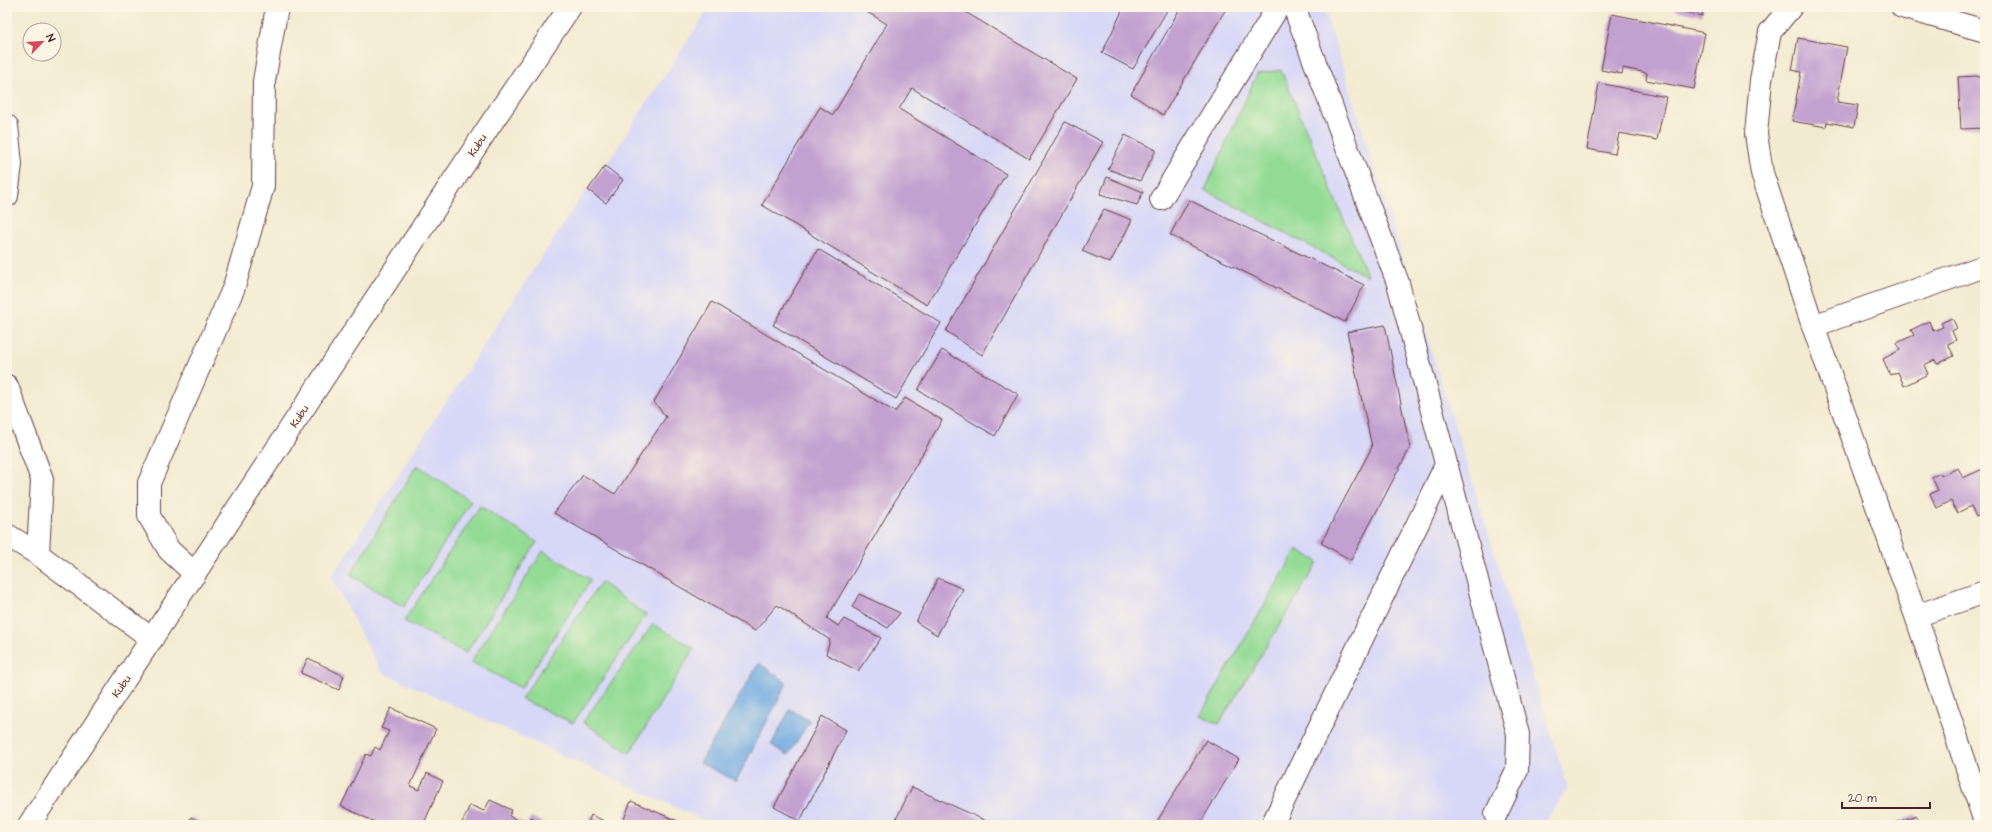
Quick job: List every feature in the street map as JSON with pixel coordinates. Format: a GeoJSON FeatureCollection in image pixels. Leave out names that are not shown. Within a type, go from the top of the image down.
{"type":"FeatureCollection","features":[{"type":"Feature","properties":{"kind":"street"},"geometry":{"type":"LineString","coordinates":[[195,574],[169,550],[148,516],[149,483],[234,287],[263,186],[264,81],[277,7]]}},
{"type":"Feature","properties":{"kind":"street","name":"Kubu"},"geometry":{"type":"LineString","coordinates":[[29,825],[569,7]]}},
{"type":"Feature","properties":{"kind":"street"},"geometry":{"type":"LineString","coordinates":[[1161,199],[1278,7]]}},
{"type":"Feature","properties":{"kind":"street"},"geometry":{"type":"LineString","coordinates":[[1294,7],[1398,283],[1518,734],[1517,770],[1496,814]]}},
{"type":"Feature","properties":{"kind":"street"},"geometry":{"type":"LineString","coordinates":[[1791,7],[1770,32],[1761,80],[1756,134],[1762,173],[1812,326],[1916,616],[1985,822]]}},
{"type":"Feature","properties":{"kind":"street"},"geometry":{"type":"LineString","coordinates":[[1902,7],[1985,31]]}},
{"type":"Feature","properties":{"kind":"street"},"geometry":{"type":"LineString","coordinates":[[7,126],[11,164],[7,196]]}},
{"type":"Feature","properties":{"kind":"street"},"geometry":{"type":"LineString","coordinates":[[1812,326],[1985,266]]}},
{"type":"Feature","properties":{"kind":"street"},"geometry":{"type":"LineString","coordinates":[[7,386],[42,478],[38,554]]}},
{"type":"Feature","properties":{"kind":"street"},"geometry":{"type":"LineString","coordinates":[[1272,825],[1446,465]]}},
{"type":"Feature","properties":{"kind":"street"},"geometry":{"type":"LineString","coordinates":[[7,535],[38,554],[152,639]]}},
{"type":"Feature","properties":{"kind":"street"},"geometry":{"type":"LineString","coordinates":[[1916,616],[1985,592]]}},
{"type":"Feature","properties":{"kind":"shaded area"},"geometry":{"type":"Polygon","coordinates":[[[710,7],[1324,7],[1568,788],[1543,825],[714,825],[381,672],[331,577],[580,199],[605,166],[710,7]]]}},
{"type":"Feature","properties":{"kind":"green space"},"geometry":{"type":"Polygon","coordinates":[[[1281,70],[1368,277],[1205,190],[1257,74],[1281,70]]]}},
{"type":"Feature","properties":{"kind":"green space"},"geometry":{"type":"Polygon","coordinates":[[[417,465],[471,501],[404,607],[350,575],[417,465]]]}},
{"type":"Feature","properties":{"kind":"green space"},"geometry":{"type":"Polygon","coordinates":[[[480,506],[537,542],[466,653],[404,621],[480,506]]]}},
{"type":"Feature","properties":{"kind":"green space"},"geometry":{"type":"Polygon","coordinates":[[[1297,549],[1318,562],[1219,724],[1200,716],[1297,549]]]}},
{"type":"Feature","properties":{"kind":"green space"},"geometry":{"type":"Polygon","coordinates":[[[543,551],[591,580],[521,688],[471,662],[543,551]]]}},
{"type":"Feature","properties":{"kind":"green space"},"geometry":{"type":"Polygon","coordinates":[[[601,582],[646,615],[573,723],[521,699],[601,582]]]}},
{"type":"Feature","properties":{"kind":"green space"},"geometry":{"type":"Polygon","coordinates":[[[653,624],[694,648],[630,753],[583,722],[653,624]]]}},
{"type":"Feature","properties":{"kind":"water"},"geometry":{"type":"Polygon","coordinates":[[[759,663],[787,683],[736,781],[700,763],[759,663]]]}},
{"type":"Feature","properties":{"kind":"water"},"geometry":{"type":"Polygon","coordinates":[[[790,709],[810,721],[788,755],[771,745],[790,709]]]}},
{"type":"Feature","properties":{"kind":"building"},"geometry":{"type":"Polygon","coordinates":[[[859,7],[957,7],[1077,79],[1029,159],[912,88],[899,109],[1006,174],[927,305],[762,205],[820,107],[833,115],[887,24],[859,7]]]}},
{"type":"Feature","properties":{"kind":"building"},"geometry":{"type":"Polygon","coordinates":[[[1124,7],[1169,7],[1133,69],[1102,53],[1124,7]]]}},
{"type":"Feature","properties":{"kind":"building"},"geometry":{"type":"Polygon","coordinates":[[[1181,7],[1227,7],[1163,115],[1131,94],[1181,7]]]}},
{"type":"Feature","properties":{"kind":"building"},"geometry":{"type":"Polygon","coordinates":[[[1662,7],[1704,7],[1702,16],[1662,7]]]}},
{"type":"Feature","properties":{"kind":"building"},"geometry":{"type":"Polygon","coordinates":[[[1612,14],[1705,33],[1694,89],[1646,80],[1647,73],[1623,68],[1622,74],[1601,70],[1612,14]]]}},
{"type":"Feature","properties":{"kind":"building"},"geometry":{"type":"Polygon","coordinates":[[[1798,38],[1847,47],[1837,102],[1858,105],[1854,127],[1827,122],[1826,127],[1792,121],[1801,72],[1792,70],[1798,38]]]}},
{"type":"Feature","properties":{"kind":"building"},"geometry":{"type":"Polygon","coordinates":[[[1976,76],[1985,79],[1985,128],[1961,129],[1958,77],[1976,76]]]}},
{"type":"Feature","properties":{"kind":"building"},"geometry":{"type":"Polygon","coordinates":[[[1599,83],[1666,97],[1657,140],[1619,133],[1615,154],[1587,149],[1599,83]]]}},
{"type":"Feature","properties":{"kind":"building"},"geometry":{"type":"Polygon","coordinates":[[[1065,122],[1103,142],[982,355],[946,331],[1065,122]]]}},
{"type":"Feature","properties":{"kind":"building"},"geometry":{"type":"Polygon","coordinates":[[[1125,135],[1156,150],[1140,181],[1108,169],[1125,135]]]}},
{"type":"Feature","properties":{"kind":"building"},"geometry":{"type":"Polygon","coordinates":[[[605,166],[623,180],[606,203],[588,190],[605,166]]]}},
{"type":"Feature","properties":{"kind":"building"},"geometry":{"type":"Polygon","coordinates":[[[1107,177],[1143,192],[1137,205],[1100,194],[1107,177]]]}},
{"type":"Feature","properties":{"kind":"building"},"geometry":{"type":"Polygon","coordinates":[[[1189,200],[1364,285],[1345,322],[1170,235],[1189,200]]]}},
{"type":"Feature","properties":{"kind":"building"},"geometry":{"type":"Polygon","coordinates":[[[1104,209],[1132,220],[1110,263],[1082,251],[1104,209]]]}},
{"type":"Feature","properties":{"kind":"building"},"geometry":{"type":"Polygon","coordinates":[[[818,249],[941,323],[896,399],[773,325],[818,249]]]}},
{"type":"Feature","properties":{"kind":"building"},"geometry":{"type":"Polygon","coordinates":[[[712,302],[895,412],[905,398],[942,420],[827,618],[838,626],[844,619],[881,638],[858,671],[826,654],[830,640],[777,605],[755,631],[554,513],[583,475],[615,494],[666,417],[654,402],[712,302]]]}},
{"type":"Feature","properties":{"kind":"building"},"geometry":{"type":"Polygon","coordinates":[[[1952,318],[1957,328],[1952,331],[1956,340],[1948,344],[1954,356],[1937,364],[1935,360],[1924,365],[1928,374],[1904,386],[1898,372],[1890,375],[1883,359],[1900,350],[1897,343],[1914,335],[1911,330],[1929,321],[1933,331],[1943,327],[1941,323],[1952,318]]]}},
{"type":"Feature","properties":{"kind":"building"},"geometry":{"type":"Polygon","coordinates":[[[1385,325],[1410,448],[1351,560],[1321,543],[1372,447],[1347,332],[1385,325]]]}},
{"type":"Feature","properties":{"kind":"building"},"geometry":{"type":"Polygon","coordinates":[[[942,350],[1018,394],[995,436],[918,390],[942,350]]]}},
{"type":"Feature","properties":{"kind":"building"},"geometry":{"type":"Polygon","coordinates":[[[1958,468],[1963,478],[1985,468],[1985,513],[1976,517],[1971,506],[1957,513],[1951,501],[1937,508],[1930,494],[1938,490],[1932,477],[1940,473],[1941,476],[1958,468]]]}},
{"type":"Feature","properties":{"kind":"building"},"geometry":{"type":"Polygon","coordinates":[[[938,578],[963,589],[937,635],[916,622],[938,578]]]}},
{"type":"Feature","properties":{"kind":"building"},"geometry":{"type":"Polygon","coordinates":[[[859,594],[900,613],[888,628],[852,607],[859,594]]]}},
{"type":"Feature","properties":{"kind":"building"},"geometry":{"type":"Polygon","coordinates":[[[308,658],[344,676],[339,690],[301,673],[308,658]]]}},
{"type":"Feature","properties":{"kind":"building"},"geometry":{"type":"Polygon","coordinates":[[[391,708],[436,729],[410,786],[419,790],[427,773],[443,781],[423,825],[381,825],[341,806],[366,754],[371,756],[375,747],[380,750],[389,731],[381,728],[391,708]]]}},
{"type":"Feature","properties":{"kind":"building"},"geometry":{"type":"Polygon","coordinates":[[[822,716],[846,730],[800,821],[774,807],[822,716]]]}},
{"type":"Feature","properties":{"kind":"building"},"geometry":{"type":"Polygon","coordinates":[[[1206,740],[1239,759],[1199,825],[1155,825],[1206,740]]]}},
{"type":"Feature","properties":{"kind":"building"},"geometry":{"type":"Polygon","coordinates":[[[912,787],[995,825],[893,825],[912,787]]]}},
{"type":"Feature","properties":{"kind":"building"},"geometry":{"type":"Polygon","coordinates":[[[490,800],[512,810],[509,816],[527,825],[461,825],[470,805],[484,811],[490,800]]]}},
{"type":"Feature","properties":{"kind":"building"},"geometry":{"type":"Polygon","coordinates":[[[631,801],[680,822],[678,825],[636,825],[624,819],[631,801]]]}},
{"type":"Feature","properties":{"kind":"building"},"geometry":{"type":"Polygon","coordinates":[[[591,815],[613,825],[587,825],[591,815]]]}},
{"type":"Feature","properties":{"kind":"building"},"geometry":{"type":"Polygon","coordinates":[[[1916,815],[1920,825],[1891,825],[1916,815]]]}},
{"type":"Feature","properties":{"kind":"building"},"geometry":{"type":"Polygon","coordinates":[[[191,817],[206,825],[187,825],[191,817]]]}},
{"type":"Feature","properties":{"kind":"building"},"geometry":{"type":"Polygon","coordinates":[[[531,817],[548,825],[527,825],[531,817]]]}}]}
